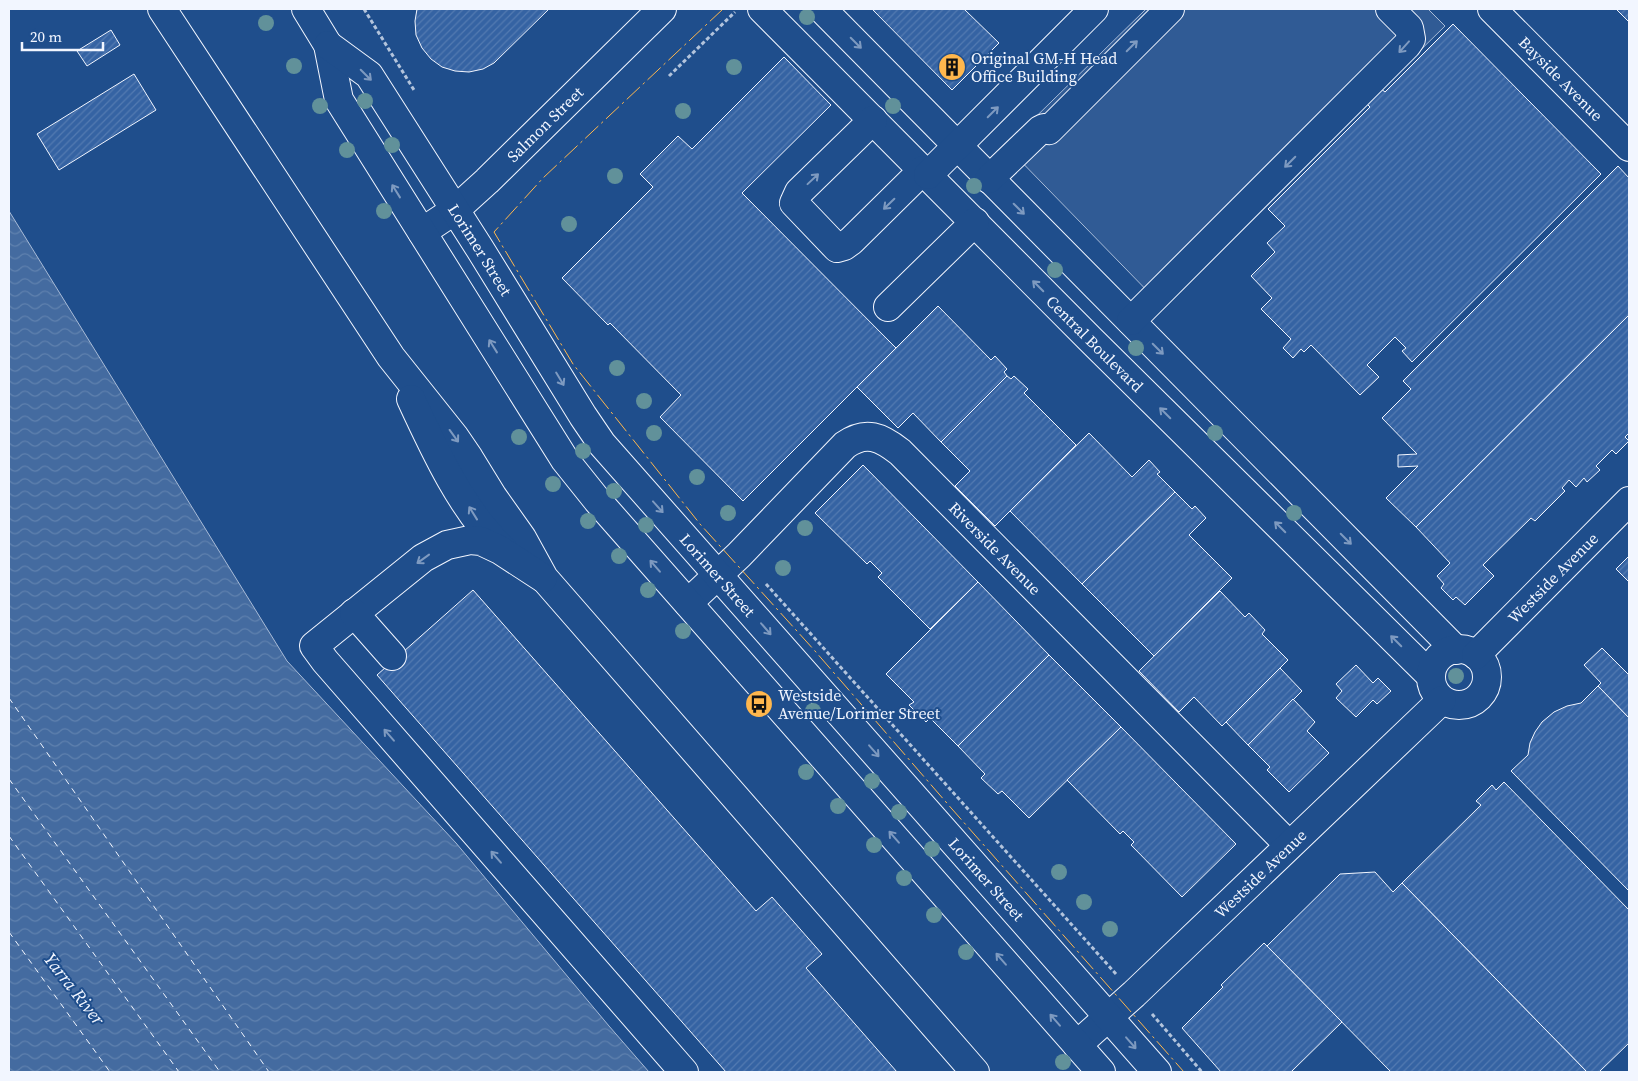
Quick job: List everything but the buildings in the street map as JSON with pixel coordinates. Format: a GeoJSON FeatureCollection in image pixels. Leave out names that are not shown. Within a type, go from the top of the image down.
{"type":"FeatureCollection","features":[{"type":"Feature","properties":{"kind":"main road"},"geometry":{"type":"LineString","coordinates":[[162,9],[392,357],[454,436],[522,538],[544,578],[962,1068]]}},
{"type":"Feature","properties":{"kind":"main road","name":"Lorimer Street"},"geometry":{"type":"LineString","coordinates":[[306,9],[328,45],[339,100],[565,460],[597,500],[1101,1072]]}},
{"type":"Feature","properties":{"kind":"main road","name":"Salmon Street"},"geometry":{"type":"LineString","coordinates":[[422,232],[455,210],[487,182],[662,9]]}},
{"type":"Feature","properties":{"kind":"main road","name":"Central Boulevard"},"geometry":{"type":"LineString","coordinates":[[762,9],[1253,501],[1436,688]]}},
{"type":"Feature","properties":{"kind":"main road"},"geometry":{"type":"LineString","coordinates":[[822,9],[1282,474],[1466,652],[1483,663],[1486,681],[1484,690],[1478,698],[1470,703],[1450,704],[1436,688],[1436,661],[1442,655],[1466,652]]}},
{"type":"Feature","properties":{"kind":"main road"},"geometry":{"type":"LineString","coordinates":[[873,120],[795,198],[794,203],[837,248],[844,246],[926,172],[958,146],[1094,9]]}},
{"type":"Feature","properties":{"kind":"main road"},"geometry":{"type":"LineString","coordinates":[[989,179],[1040,130],[1044,128],[1048,130],[1170,9]]}},
{"type":"Feature","properties":{"kind":"main road"},"geometry":{"type":"LineString","coordinates":[[1091,340],[1126,317],[1184,268],[1407,45],[1411,38],[1409,28],[1390,9]]}},
{"type":"Feature","properties":{"kind":"main road","name":"Bayside Avenue"},"geometry":{"type":"LineString","coordinates":[[1492,9],[1627,140]]}},
{"type":"Feature","properties":{"kind":"main road","name":"Lorimer Street"},"geometry":{"type":"LineString","coordinates":[[328,45],[369,75],[598,439],[1156,1072]]}},
{"type":"Feature","properties":{"kind":"main road"},"geometry":{"type":"LineString","coordinates":[[888,307],[975,222]]}},
{"type":"Feature","properties":{"kind":"main road"},"geometry":{"type":"LineString","coordinates":[[392,357],[443,465],[486,532],[517,562]]}},
{"type":"Feature","properties":{"kind":"main road","name":"Riverside Avenue"},"geometry":{"type":"LineString","coordinates":[[688,603],[719,575],[845,445],[863,436],[873,437],[890,444],[907,459],[1290,845]]}},
{"type":"Feature","properties":{"kind":"main road"},"geometry":{"type":"LineString","coordinates":[[1253,501],[1282,474]]}},
{"type":"Feature","properties":{"kind":"main road","name":"Westside Avenue"},"geometry":{"type":"LineString","coordinates":[[1466,652],[1629,500]]}},
{"type":"Feature","properties":{"kind":"main road"},"geometry":{"type":"LineString","coordinates":[[544,578],[500,550],[481,541],[470,540],[447,545],[423,558],[314,646],[325,661],[684,1072]]}},
{"type":"Feature","properties":{"kind":"main road"},"geometry":{"type":"LineString","coordinates":[[354,613],[392,656]]}},
{"type":"Feature","properties":{"kind":"main road","name":"Westside Avenue"},"geometry":{"type":"LineString","coordinates":[[1077,1045],[1290,845],[1436,688]]}},
{"type":"Feature","properties":{"kind":"path"},"geometry":{"type":"LineString","coordinates":[[669,76],[738,9]]}},
{"type":"Feature","properties":{"kind":"shaded area"},"geometry":{"type":"Polygon","coordinates":[[[1146,9],[1428,9],[1445,26],[1161,305],[1006,146],[1146,9]]]}},
{"type":"Feature","properties":{"kind":"water","name":"Yarra River"},"geometry":{"type":"Polygon","coordinates":[[[9,211],[287,661],[456,843],[649,1072],[9,1072],[9,211]]]}},
{"type":"Feature","properties":{"kind":"ferry route"},"geometry":{"type":"LineString","coordinates":[[9,698],[269,1072]]}},
{"type":"Feature","properties":{"kind":"ferry route"},"geometry":{"type":"LineString","coordinates":[[9,779],[220,1072]]}},
{"type":"Feature","properties":{"kind":"ferry route"},"geometry":{"type":"LineString","coordinates":[[9,836],[179,1072]]}},
{"type":"Feature","properties":{"kind":"ferry route"},"geometry":{"type":"LineString","coordinates":[[9,932],[110,1072]]}},
{"type":"Feature","properties":{"kind":"power"},"geometry":{"type":"LineString","coordinates":[[723,9],[543,178],[494,232],[573,364],[700,524],[815,651],[1184,1072]]}},
{"type":"Feature","properties":{"kind":"place","name":"Original GM-H Head Office Building"},"geometry":{"type":"Point","coordinates":[952,67]}},
{"type":"Feature","properties":{"kind":"place","name":"Westside Avenue/Lorimer Street"},"geometry":{"type":"Point","coordinates":[759,704]}}]}
